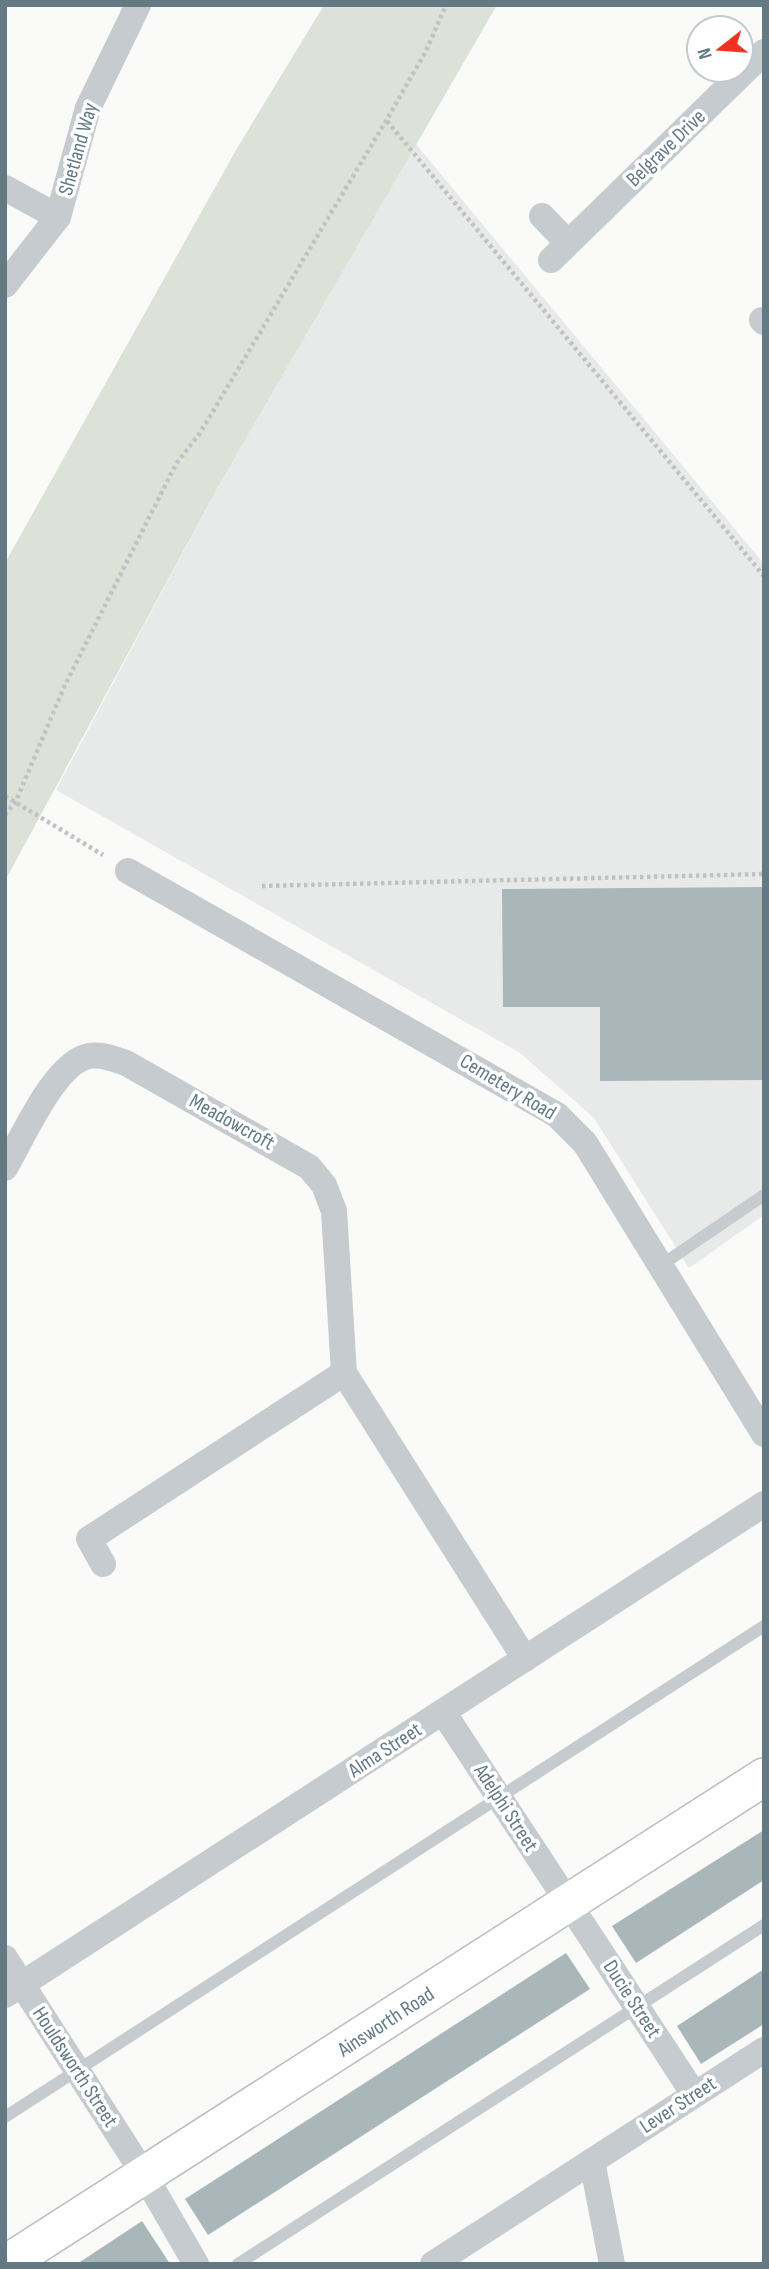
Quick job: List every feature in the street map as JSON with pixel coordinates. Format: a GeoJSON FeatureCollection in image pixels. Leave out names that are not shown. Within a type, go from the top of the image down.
{"type":"FeatureCollection","features":[{"type":"Feature","properties":{"kind":"main road","name":"Ainsworth Road"},"geometry":{"type":"LineString","coordinates":[[6,2264],[764,1777]]}},
{"type":"Feature","properties":{"kind":"street","name":"Shetland Way"},"geometry":{"type":"LineString","coordinates":[[5,285],[30,257],[58,217],[88,108],[138,5]]}},
{"type":"Feature","properties":{"kind":"street","name":"Belgrave Drive"},"geometry":{"type":"LineString","coordinates":[[542,216],[560,252],[764,52]]}},
{"type":"Feature","properties":{"kind":"street"},"geometry":{"type":"LineString","coordinates":[[5,188],[58,217]]}},
{"type":"Feature","properties":{"kind":"street","name":"Cemetery Road"},"geometry":{"type":"LineString","coordinates":[[128,871],[557,1115],[585,1143],[764,1434]]}},
{"type":"Feature","properties":{"kind":"street","name":"Meadowcroft"},"geometry":{"type":"LineString","coordinates":[[5,1168],[57,1080],[70,1065],[87,1056],[106,1056],[126,1063],[309,1167],[324,1185],[334,1211],[344,1373],[525,1660]]}},
{"type":"Feature","properties":{"kind":"street"},"geometry":{"type":"LineString","coordinates":[[103,1564],[89,1539],[344,1373]]}},
{"type":"Feature","properties":{"kind":"street","name":"Alma Street"},"geometry":{"type":"LineString","coordinates":[[14,1989],[764,1504]]}},
{"type":"Feature","properties":{"kind":"street","name":"Adelphi Street"},"geometry":{"type":"LineString","coordinates":[[443,1712],[569,1904]]}},
{"type":"Feature","properties":{"kind":"street","name":"Ducie Street"},"geometry":{"type":"LineString","coordinates":[[569,1904],[694,2094]]}},
{"type":"Feature","properties":{"kind":"street","name":"Houldsworth Street"},"geometry":{"type":"LineString","coordinates":[[5,1958],[14,1989],[77,2070],[145,2176],[196,2264]]}},
{"type":"Feature","properties":{"kind":"street","name":"Lever Street"},"geometry":{"type":"LineString","coordinates":[[433,2264],[764,2050]]}},
{"type":"Feature","properties":{"kind":"street"},"geometry":{"type":"LineString","coordinates":[[592,2161],[612,2264]]}},
{"type":"Feature","properties":{"kind":"lane"},"geometry":{"type":"LineString","coordinates":[[660,1266],[764,1195]]}},
{"type":"Feature","properties":{"kind":"lane"},"geometry":{"type":"LineString","coordinates":[[5,2117],[764,1626]]}},
{"type":"Feature","properties":{"kind":"lane"},"geometry":{"type":"LineString","coordinates":[[239,2264],[764,1925]]}},
{"type":"Feature","properties":{"kind":"path"},"geometry":{"type":"LineString","coordinates":[[5,815],[16,801],[65,685],[176,464],[200,433],[386,121],[426,51],[446,5]]}},
{"type":"Feature","properties":{"kind":"path"},"geometry":{"type":"LineString","coordinates":[[386,121],[764,576]]}},
{"type":"Feature","properties":{"kind":"path"},"geometry":{"type":"LineString","coordinates":[[5,796],[128,871]]}},
{"type":"Feature","properties":{"kind":"path"},"geometry":{"type":"LineString","coordinates":[[262,886],[764,874]]}},
{"type":"Feature","properties":{"kind":"shaded area"},"geometry":{"type":"Polygon","coordinates":[[[324,5],[497,5],[218,487],[5,881],[5,563],[236,150],[324,5]]]}},
{"type":"Feature","properties":{"kind":"shaded area"},"geometry":{"type":"Polygon","coordinates":[[[416,144],[764,564],[764,1215],[689,1268],[594,1118],[520,1053],[56,790],[218,487],[416,144]]]}},
{"type":"Feature","properties":{"kind":"building"},"geometry":{"type":"Polygon","coordinates":[[[764,887],[764,1080],[600,1081],[600,1007],[503,1007],[502,889],[764,887]]]}},
{"type":"Feature","properties":{"kind":"building"},"geometry":{"type":"Polygon","coordinates":[[[764,1830],[764,1880],[636,1963],[612,1926],[764,1830]]]}},
{"type":"Feature","properties":{"kind":"building"},"geometry":{"type":"Polygon","coordinates":[[[566,1953],[590,1989],[208,2235],[185,2199],[566,1953]]]}},
{"type":"Feature","properties":{"kind":"building"},"geometry":{"type":"Polygon","coordinates":[[[764,1969],[764,2024],[701,2064],[677,2026],[764,1969]]]}},
{"type":"Feature","properties":{"kind":"building"},"geometry":{"type":"Polygon","coordinates":[[[142,2221],[170,2264],[77,2264],[142,2221]]]}}]}
